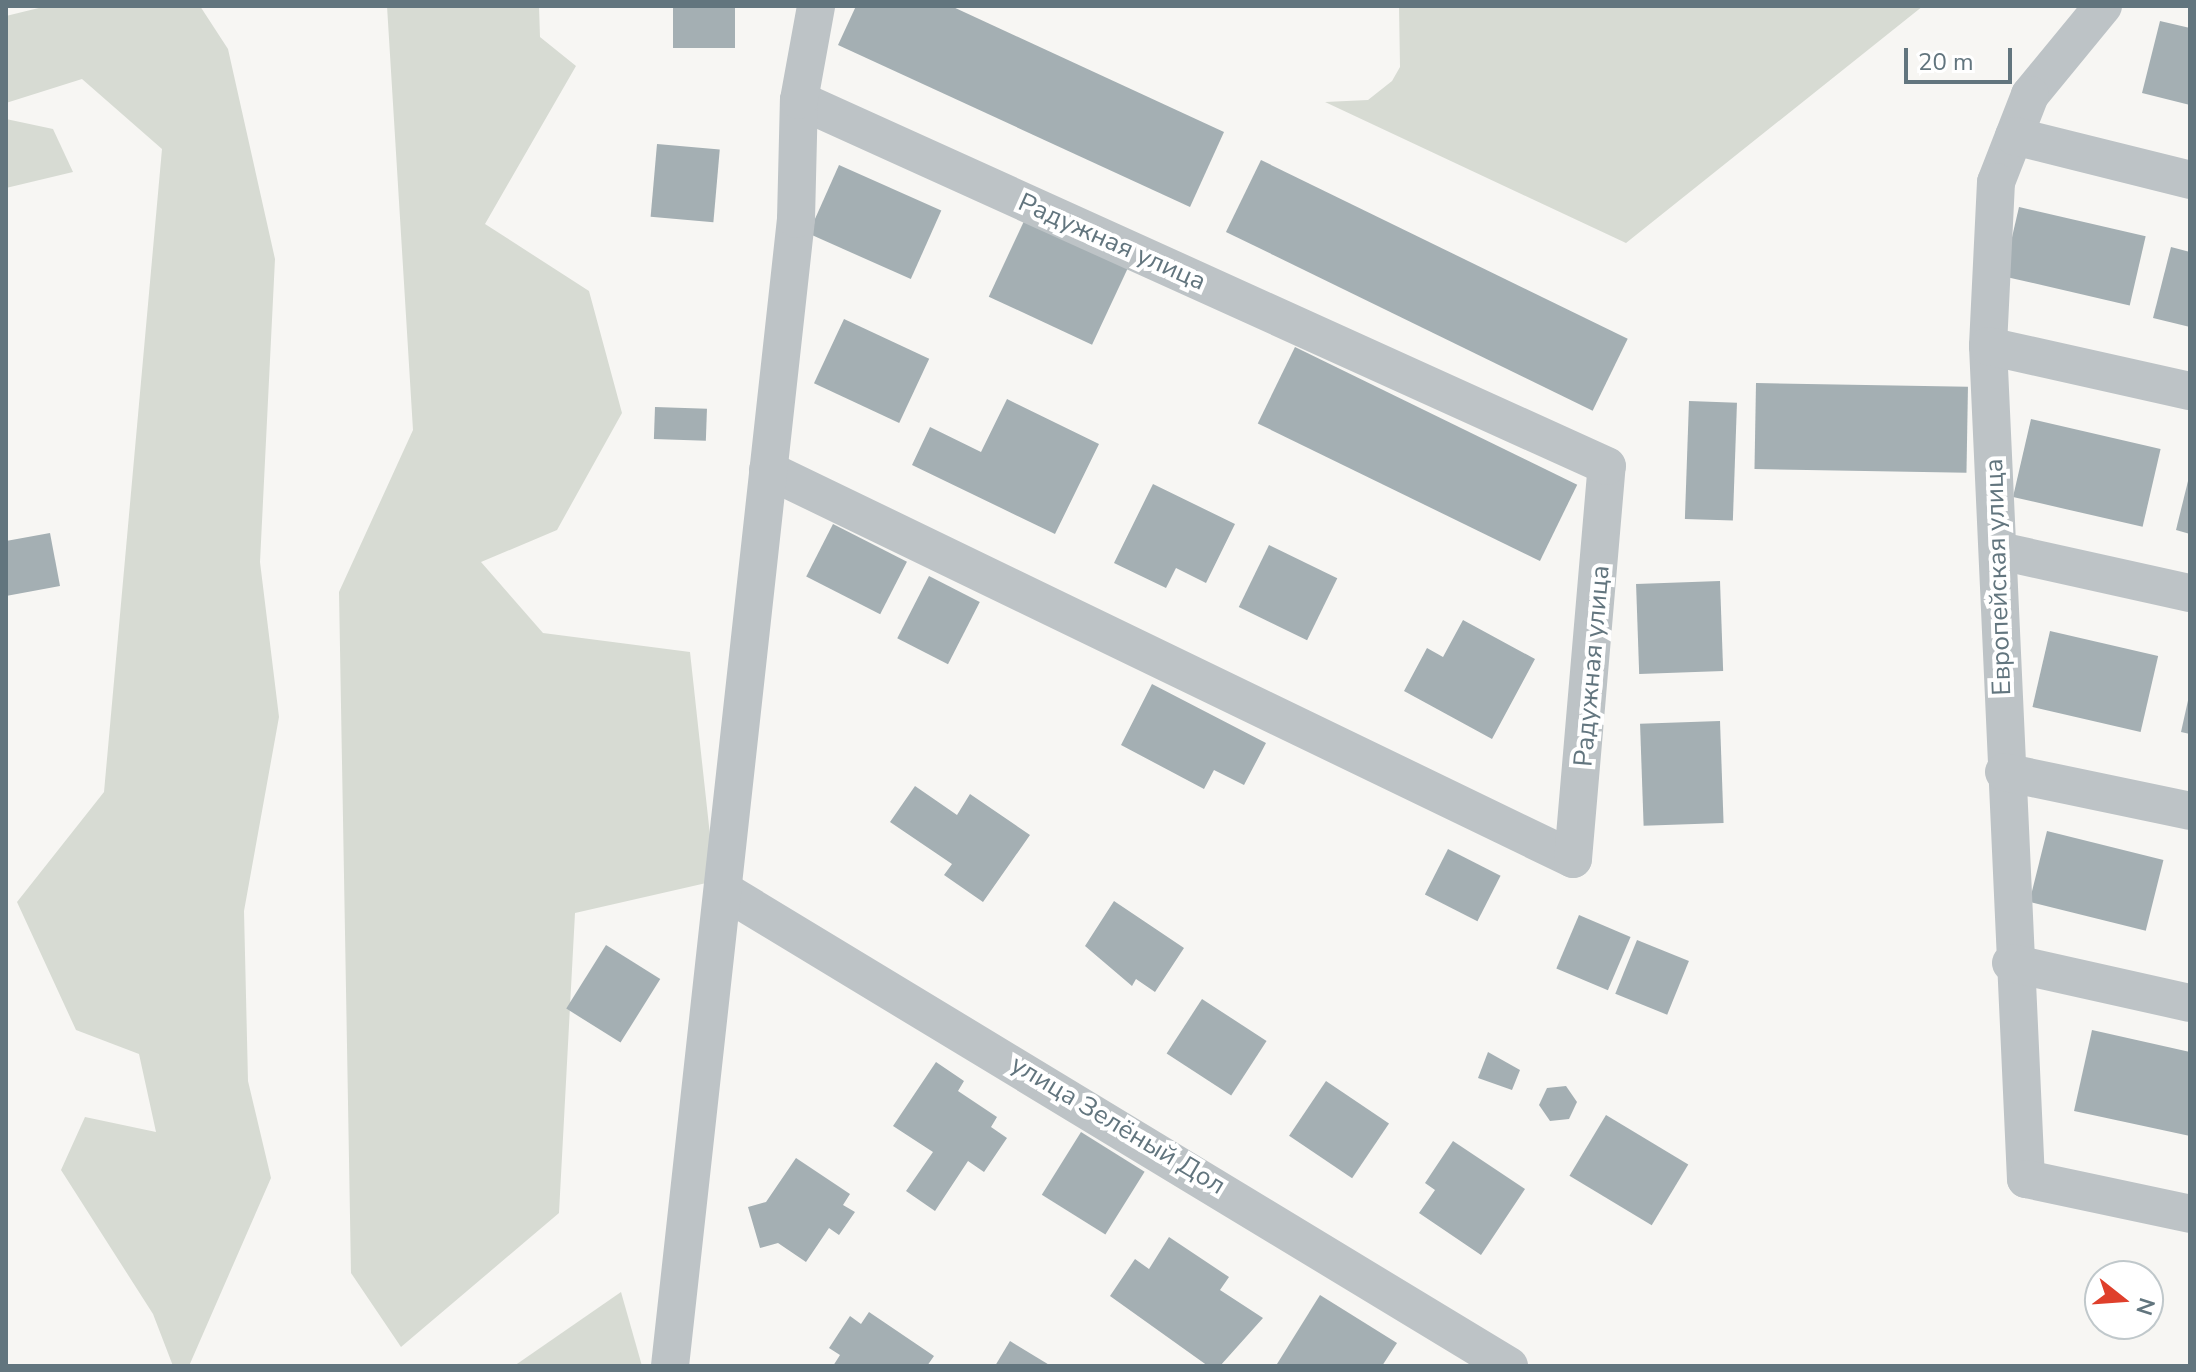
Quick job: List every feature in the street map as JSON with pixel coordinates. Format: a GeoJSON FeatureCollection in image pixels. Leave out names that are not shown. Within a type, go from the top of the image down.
{"type":"FeatureCollection","features":[{"type":"Feature","properties":{"kind":"street"},"geometry":{"type":"LineString","coordinates":[[670,1366],[796,219],[799,100],[816,6]]}},
{"type":"Feature","properties":{"kind":"street","name":"Европейская улица"},"geometry":{"type":"LineString","coordinates":[[2103,6],[2030,95],[1996,182],[1988,346],[2000,551],[2011,963],[2026,1179],[2190,1214]]}},
{"type":"Feature","properties":{"kind":"street","name":"Радужная улица"},"geometry":{"type":"LineString","coordinates":[[768,470],[1573,859],[1607,466],[799,100]]}},
{"type":"Feature","properties":{"kind":"street"},"geometry":{"type":"LineString","coordinates":[[2014,136],[2190,180]]}},
{"type":"Feature","properties":{"kind":"street"},"geometry":{"type":"LineString","coordinates":[[1988,346],[2190,391]]}},
{"type":"Feature","properties":{"kind":"street"},"geometry":{"type":"LineString","coordinates":[[2000,551],[2190,593]]}},
{"type":"Feature","properties":{"kind":"street"},"geometry":{"type":"LineString","coordinates":[[2004,772],[2190,811]]}},
{"type":"Feature","properties":{"kind":"street","name":"улица Зелёный Дол"},"geometry":{"type":"LineString","coordinates":[[723,890],[1509,1366]]}},
{"type":"Feature","properties":{"kind":"street"},"geometry":{"type":"LineString","coordinates":[[2011,963],[2190,1003]]}},
{"type":"Feature","properties":{"kind":"shaded area"},"geometry":{"type":"Polygon","coordinates":[[[47,6],[200,6],[228,49],[275,259],[260,562],[279,717],[244,911],[248,1081],[271,1178],[189,1366],[173,1366],[153,1314],[61,1170],[85,1117],[156,1132],[139,1054],[76,1030],[17,902],[104,792],[162,149],[82,79],[6,103],[6,16],[47,6]]]}},
{"type":"Feature","properties":{"kind":"shaded area"},"geometry":{"type":"Polygon","coordinates":[[[387,6],[539,6],[540,37],[576,66],[485,224],[589,291],[622,413],[557,530],[481,562],[543,633],[690,652],[715,881],[575,913],[559,1213],[401,1347],[351,1273],[339,592],[413,430],[387,6]]]}},
{"type":"Feature","properties":{"kind":"shaded area"},"geometry":{"type":"Polygon","coordinates":[[[1399,6],[1923,6],[1626,243],[1325,102],[1368,100],[1392,81],[1400,67],[1399,6]]]}},
{"type":"Feature","properties":{"kind":"shaded area"},"geometry":{"type":"Polygon","coordinates":[[[6,119],[53,129],[73,172],[6,188],[6,119]]]}},
{"type":"Feature","properties":{"kind":"shaded area"},"geometry":{"type":"Polygon","coordinates":[[[621,1292],[642,1366],[514,1366],[621,1292]]]}},
{"type":"Feature","properties":{"kind":"building"},"geometry":{"type":"Polygon","coordinates":[[[673,6],[735,6],[735,48],[673,48],[673,6]]]}},
{"type":"Feature","properties":{"kind":"building"},"geometry":{"type":"Polygon","coordinates":[[[856,6],[951,6],[1224,132],[1190,207],[838,45],[856,6]]]}},
{"type":"Feature","properties":{"kind":"building"},"geometry":{"type":"Polygon","coordinates":[[[2160,21],[2190,28],[2190,105],[2142,93],[2160,21]]]}},
{"type":"Feature","properties":{"kind":"building"},"geometry":{"type":"Polygon","coordinates":[[[657,144],[720,149],[713,222],[651,217],[657,144]]]}},
{"type":"Feature","properties":{"kind":"building"},"geometry":{"type":"Polygon","coordinates":[[[1261,160],[1628,339],[1593,411],[1226,232],[1261,160]]]}},
{"type":"Feature","properties":{"kind":"building"},"geometry":{"type":"Polygon","coordinates":[[[839,165],[941,211],[911,279],[808,234],[839,165]]]}},
{"type":"Feature","properties":{"kind":"building"},"geometry":{"type":"Polygon","coordinates":[[[1031,206],[1134,254],[1092,345],[989,297],[1031,206]]]}},
{"type":"Feature","properties":{"kind":"building"},"geometry":{"type":"Polygon","coordinates":[[[2019,207],[2146,236],[2130,305],[2003,276],[2019,207]]]}},
{"type":"Feature","properties":{"kind":"building"},"geometry":{"type":"Polygon","coordinates":[[[2171,247],[2190,252],[2190,327],[2153,318],[2171,247]]]}},
{"type":"Feature","properties":{"kind":"building"},"geometry":{"type":"Polygon","coordinates":[[[844,319],[929,359],[899,423],[814,383],[844,319]]]}},
{"type":"Feature","properties":{"kind":"building"},"geometry":{"type":"Polygon","coordinates":[[[1295,347],[1577,485],[1540,561],[1258,423],[1295,347]]]}},
{"type":"Feature","properties":{"kind":"building"},"geometry":{"type":"Polygon","coordinates":[[[1756,383],[1968,387],[1966,473],[1754,469],[1756,383]]]}},
{"type":"Feature","properties":{"kind":"building"},"geometry":{"type":"Polygon","coordinates":[[[1007,399],[1099,444],[1055,534],[912,465],[930,427],[981,452],[1007,399]]]}},
{"type":"Feature","properties":{"kind":"building"},"geometry":{"type":"Polygon","coordinates":[[[1689,401],[1737,403],[1733,521],[1685,519],[1689,401]]]}},
{"type":"Feature","properties":{"kind":"building"},"geometry":{"type":"Polygon","coordinates":[[[655,407],[707,409],[706,441],[654,439],[655,407]]]}},
{"type":"Feature","properties":{"kind":"building"},"geometry":{"type":"Polygon","coordinates":[[[2031,419],[2161,449],[2143,527],[2013,497],[2031,419]]]}},
{"type":"Feature","properties":{"kind":"building"},"geometry":{"type":"Polygon","coordinates":[[[2190,478],[2190,534],[2176,530],[2190,478]]]}},
{"type":"Feature","properties":{"kind":"building"},"geometry":{"type":"Polygon","coordinates":[[[1153,484],[1235,524],[1206,583],[1176,568],[1166,588],[1114,563],[1153,484]]]}},
{"type":"Feature","properties":{"kind":"building"},"geometry":{"type":"Polygon","coordinates":[[[833,524],[907,562],[880,614],[806,577],[833,524]]]}},
{"type":"Feature","properties":{"kind":"building"},"geometry":{"type":"Polygon","coordinates":[[[50,533],[60,586],[6,596],[6,541],[50,533]]]}},
{"type":"Feature","properties":{"kind":"building"},"geometry":{"type":"Polygon","coordinates":[[[1269,545],[1337,578],[1307,640],[1239,607],[1269,545]]]}},
{"type":"Feature","properties":{"kind":"building"},"geometry":{"type":"Polygon","coordinates":[[[929,576],[980,602],[948,664],[897,638],[929,576]]]}},
{"type":"Feature","properties":{"kind":"building"},"geometry":{"type":"Polygon","coordinates":[[[1720,581],[1723,671],[1639,674],[1636,584],[1720,581]]]}},
{"type":"Feature","properties":{"kind":"building"},"geometry":{"type":"Polygon","coordinates":[[[1463,620],[1535,659],[1492,739],[1404,691],[1427,648],[1443,657],[1463,620]]]}},
{"type":"Feature","properties":{"kind":"building"},"geometry":{"type":"Polygon","coordinates":[[[2050,631],[2158,656],[2141,732],[2032,707],[2050,631]]]}},
{"type":"Feature","properties":{"kind":"building"},"geometry":{"type":"Polygon","coordinates":[[[1152,684],[1266,743],[1244,785],[1214,770],[1204,789],[1121,745],[1152,684]]]}},
{"type":"Feature","properties":{"kind":"building"},"geometry":{"type":"Polygon","coordinates":[[[2190,696],[2190,734],[2181,732],[2190,696]]]}},
{"type":"Feature","properties":{"kind":"building"},"geometry":{"type":"Polygon","coordinates":[[[1720,721],[1724,823],[1644,826],[1640,724],[1720,721]]]}},
{"type":"Feature","properties":{"kind":"building"},"geometry":{"type":"Polygon","coordinates":[[[915,786],[957,815],[970,794],[1030,835],[983,902],[944,875],[952,864],[890,822],[915,786]]]}},
{"type":"Feature","properties":{"kind":"building"},"geometry":{"type":"Polygon","coordinates":[[[2047,831],[2163,860],[2146,931],[2029,902],[2047,831]]]}},
{"type":"Feature","properties":{"kind":"building"},"geometry":{"type":"Polygon","coordinates":[[[1448,849],[1501,876],[1477,921],[1425,894],[1448,849]]]}},
{"type":"Feature","properties":{"kind":"building"},"geometry":{"type":"Polygon","coordinates":[[[1114,901],[1184,948],[1155,992],[1136,979],[1132,986],[1085,946],[1114,901]]]}},
{"type":"Feature","properties":{"kind":"building"},"geometry":{"type":"Polygon","coordinates":[[[1579,915],[1631,937],[1608,990],[1556,968],[1579,915]]]}},
{"type":"Feature","properties":{"kind":"building"},"geometry":{"type":"Polygon","coordinates":[[[1637,940],[1689,961],[1667,1015],[1615,994],[1637,940]]]}},
{"type":"Feature","properties":{"kind":"building"},"geometry":{"type":"Polygon","coordinates":[[[606,945],[660,979],[621,1043],[566,1009],[606,945]]]}},
{"type":"Feature","properties":{"kind":"building"},"geometry":{"type":"Polygon","coordinates":[[[1202,999],[1267,1041],[1231,1095],[1167,1054],[1202,999]]]}},
{"type":"Feature","properties":{"kind":"building"},"geometry":{"type":"Polygon","coordinates":[[[2092,1030],[2190,1052],[2190,1136],[2074,1111],[2092,1030]]]}},
{"type":"Feature","properties":{"kind":"building"},"geometry":{"type":"Polygon","coordinates":[[[1488,1052],[1520,1070],[1512,1090],[1478,1078],[1488,1052]]]}},
{"type":"Feature","properties":{"kind":"building"},"geometry":{"type":"Polygon","coordinates":[[[936,1062],[964,1081],[958,1091],[997,1117],[991,1127],[1007,1138],[984,1172],[968,1161],[935,1211],[906,1191],[933,1152],[893,1126],[936,1062]]]}},
{"type":"Feature","properties":{"kind":"building"},"geometry":{"type":"Polygon","coordinates":[[[1326,1081],[1389,1123],[1352,1178],[1289,1136],[1326,1081]]]}},
{"type":"Feature","properties":{"kind":"building"},"geometry":{"type":"Polygon","coordinates":[[[1566,1086],[1577,1102],[1569,1119],[1550,1121],[1539,1105],[1547,1088],[1566,1086]]]}},
{"type":"Feature","properties":{"kind":"building"},"geometry":{"type":"Polygon","coordinates":[[[1606,1115],[1688,1164],[1652,1225],[1569,1176],[1606,1115]]]}},
{"type":"Feature","properties":{"kind":"building"},"geometry":{"type":"Polygon","coordinates":[[[1081,1132],[1145,1172],[1105,1234],[1042,1195],[1081,1132]]]}},
{"type":"Feature","properties":{"kind":"building"},"geometry":{"type":"Polygon","coordinates":[[[1453,1141],[1525,1189],[1481,1255],[1419,1213],[1435,1190],[1425,1183],[1453,1141]]]}},
{"type":"Feature","properties":{"kind":"building"},"geometry":{"type":"Polygon","coordinates":[[[796,1158],[850,1194],[843,1205],[855,1212],[839,1235],[829,1228],[806,1262],[778,1243],[760,1248],[748,1207],[766,1202],[796,1158]]]}},
{"type":"Feature","properties":{"kind":"building"},"geometry":{"type":"Polygon","coordinates":[[[1169,1237],[1229,1277],[1220,1290],[1263,1318],[1220,1366],[1208,1366],[1110,1296],[1135,1259],[1149,1269],[1169,1237]]]}},
{"type":"Feature","properties":{"kind":"building"},"geometry":{"type":"Polygon","coordinates":[[[1320,1295],[1397,1343],[1382,1366],[1277,1364],[1320,1295]]]}},
{"type":"Feature","properties":{"kind":"building"},"geometry":{"type":"Polygon","coordinates":[[[869,1312],[934,1356],[927,1366],[833,1366],[840,1355],[829,1348],[850,1316],[861,1324],[869,1312]]]}},
{"type":"Feature","properties":{"kind":"building"},"geometry":{"type":"Polygon","coordinates":[[[1010,1341],[1051,1366],[995,1366],[1010,1341]]]}}]}
